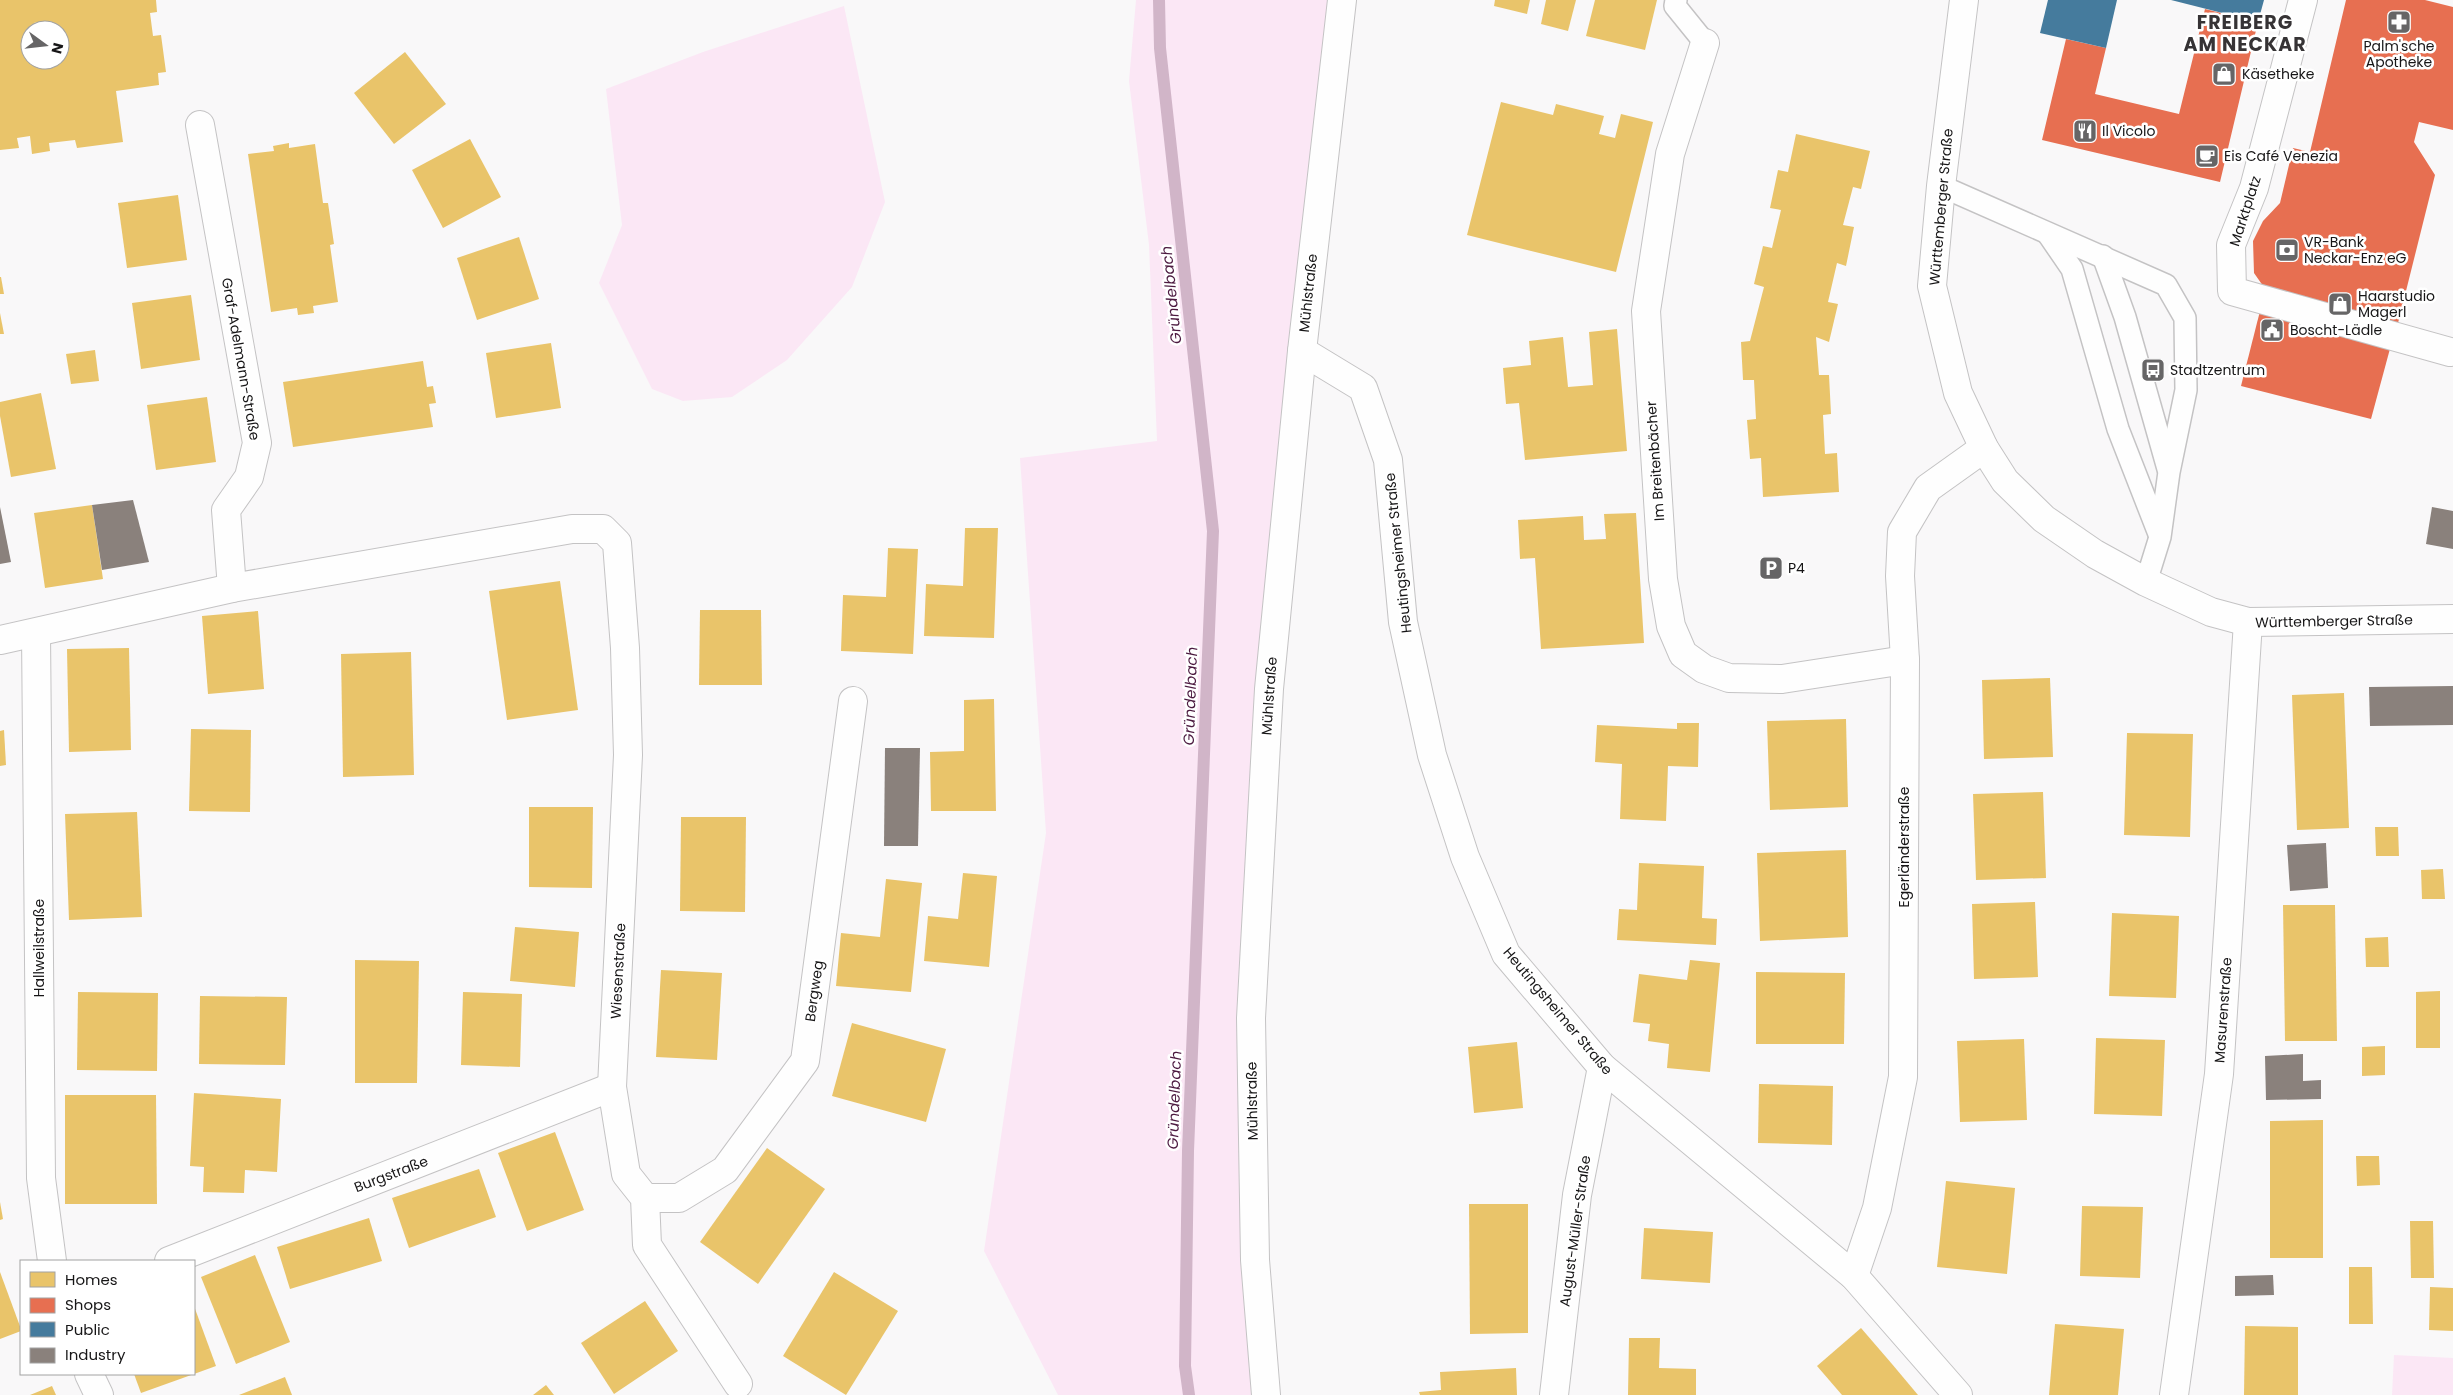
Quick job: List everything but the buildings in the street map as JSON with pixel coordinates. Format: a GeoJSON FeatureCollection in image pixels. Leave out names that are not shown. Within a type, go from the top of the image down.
{"type":"FeatureCollection","features":[{"type":"Feature","properties":{"kind":"street","name":"Mühlstraße"},"geometry":{"type":"LineString","coordinates":[[1266,1395],[1255,1260],[1251,1018],[1269,689],[1302,351],[1342,0]]}},
{"type":"Feature","properties":{"kind":"street","name":"Württemberger Straße"},"geometry":{"type":"LineString","coordinates":[[1964,0],[1940,186],[1932,286],[1958,393],[1984,448],[2005,481],[2044,519],[2095,554],[2146,582],[2211,612],[2248,622],[2453,619]]}},
{"type":"Feature","properties":{"kind":"street","name":"Marktplatz"},"geometry":{"type":"LineString","coordinates":[[2303,0],[2254,188],[2231,245],[2232,291],[2450,352]]}},
{"type":"Feature","properties":{"kind":"street","name":"Im Breitenbächer"},"geometry":{"type":"LineString","coordinates":[[1705,43],[1670,154],[1646,311],[1663,579],[1671,626],[1683,654],[1704,669],[1729,678],[1782,679],[1905,660]]}},
{"type":"Feature","properties":{"kind":"street","name":"Graf-Adelmann-Straße"},"geometry":{"type":"LineString","coordinates":[[200,125],[257,442],[249,477],[226,510],[232,588]]}},
{"type":"Feature","properties":{"kind":"street","name":"Heutingsheimer Straße"},"geometry":{"type":"LineString","coordinates":[[1302,351],[1364,388],[1388,460],[1403,622],[1432,755],[1465,857],[1506,954],[1602,1067],[1854,1276],[1958,1395]]}},
{"type":"Feature","properties":{"kind":"street","name":"Egerländerstraße"},"geometry":{"type":"LineString","coordinates":[[1854,1276],[1877,1208],[1903,1077],[1905,660],[1900,576],[1902,532],[1928,488],[1984,448]]}},
{"type":"Feature","properties":{"kind":"street","name":"Wiesenstraße"},"geometry":{"type":"LineString","coordinates":[[232,588],[572,529],[603,529],[617,544],[625,648],[628,755],[612,1087],[626,1174],[645,1198]]}},
{"type":"Feature","properties":{"kind":"street"},"geometry":{"type":"LineString","coordinates":[[0,640],[232,588]]}},
{"type":"Feature","properties":{"kind":"street","name":"Masurenstraße"},"geometry":{"type":"LineString","coordinates":[[2174,1395],[2219,1074],[2248,622]]}},
{"type":"Feature","properties":{"kind":"street","name":"Hallweilstraße"},"geometry":{"type":"LineString","coordinates":[[36,633],[41,1178],[52,1260]]}},
{"type":"Feature","properties":{"kind":"street","name":"Bergweg"},"geometry":{"type":"LineString","coordinates":[[645,1198],[679,1198],[726,1170],[805,1061],[853,701]]}},
{"type":"Feature","properties":{"kind":"street","name":"August-Müller-Straße"},"geometry":{"type":"LineString","coordinates":[[1554,1395],[1578,1195],[1602,1067]]}},
{"type":"Feature","properties":{"kind":"street","name":"Burgstraße"},"geometry":{"type":"LineString","coordinates":[[172,1260],[612,1087]]}},
{"type":"Feature","properties":{"kind":"street"},"geometry":{"type":"LineString","coordinates":[[645,1198],[647,1245],[738,1384]]}},
{"type":"Feature","properties":{"kind":"street"},"geometry":{"type":"LineString","coordinates":[[89,1375],[98,1395]]}},
{"type":"Feature","properties":{"kind":"lane"},"geometry":{"type":"LineString","coordinates":[[1676,0],[1675,6],[1705,43]]}},
{"type":"Feature","properties":{"kind":"lane"},"geometry":{"type":"LineString","coordinates":[[1940,186],[2103,256],[2166,286],[2185,318],[2186,390],[2169,472],[2160,537],[2146,582]]}},
{"type":"Feature","properties":{"kind":"lane"},"geometry":{"type":"LineString","coordinates":[[2048,234],[2072,269],[2118,429],[2160,537]]}},
{"type":"Feature","properties":{"kind":"lane"},"geometry":{"type":"LineString","coordinates":[[2103,256],[2125,317],[2169,472]]}},
{"type":"Feature","properties":{"kind":"shaded area"},"geometry":{"type":"Polygon","coordinates":[[[1136,0],[1342,0],[1251,1018],[1266,1395],[1058,1395],[984,1251],[1046,833],[1020,458],[1157,441],[1149,245],[1129,81],[1136,0]]]}},
{"type":"Feature","properties":{"kind":"shaded area"},"geometry":{"type":"Polygon","coordinates":[[[844,6],[885,202],[852,287],[787,360],[732,397],[683,401],[652,389],[599,283],[622,225],[606,89],[703,52],[844,6]]]}},
{"type":"Feature","properties":{"kind":"shaded area"},"geometry":{"type":"Polygon","coordinates":[[[2394,1355],[2453,1358],[2453,1395],[2392,1395],[2394,1355]]]}},
{"type":"Feature","properties":{"kind":"waterway","name":"Gründelbach"},"geometry":{"type":"LineString","coordinates":[[1159,0],[1160,48],[1213,531],[1188,1151],[1185,1366],[1189,1395]]}},
{"type":"Feature","properties":{"kind":"place","name":"Palm'sche Apotheke"},"geometry":{"type":"Point","coordinates":[2399,22]}},
{"type":"Feature","properties":{"kind":"place","name":"Käsetheke"},"geometry":{"type":"Point","coordinates":[2224,74]}},
{"type":"Feature","properties":{"kind":"place","name":"Il Vicolo"},"geometry":{"type":"Point","coordinates":[2085,131]}},
{"type":"Feature","properties":{"kind":"place","name":"Eis Café Venezia"},"geometry":{"type":"Point","coordinates":[2207,156]}},
{"type":"Feature","properties":{"kind":"place","name":"VR-Bank Neckar-Enz eG"},"geometry":{"type":"Point","coordinates":[2287,250]}},
{"type":"Feature","properties":{"kind":"place","name":"Haarstudio Magerl"},"geometry":{"type":"Point","coordinates":[2340,304]}},
{"type":"Feature","properties":{"kind":"place","name":"Boscht-Lädle"},"geometry":{"type":"Point","coordinates":[2272,330]}},
{"type":"Feature","properties":{"kind":"place","name":"Stadtzentrum"},"geometry":{"type":"Point","coordinates":[2153,370]}},
{"type":"Feature","properties":{"kind":"place","name":"P4"},"geometry":{"type":"Point","coordinates":[1771,568]}},
{"type":"Feature","properties":{"kind":"district","name":"FREIBERG AM NECKAR"},"geometry":{"type":"Point","coordinates":[2245,33]}}]}
